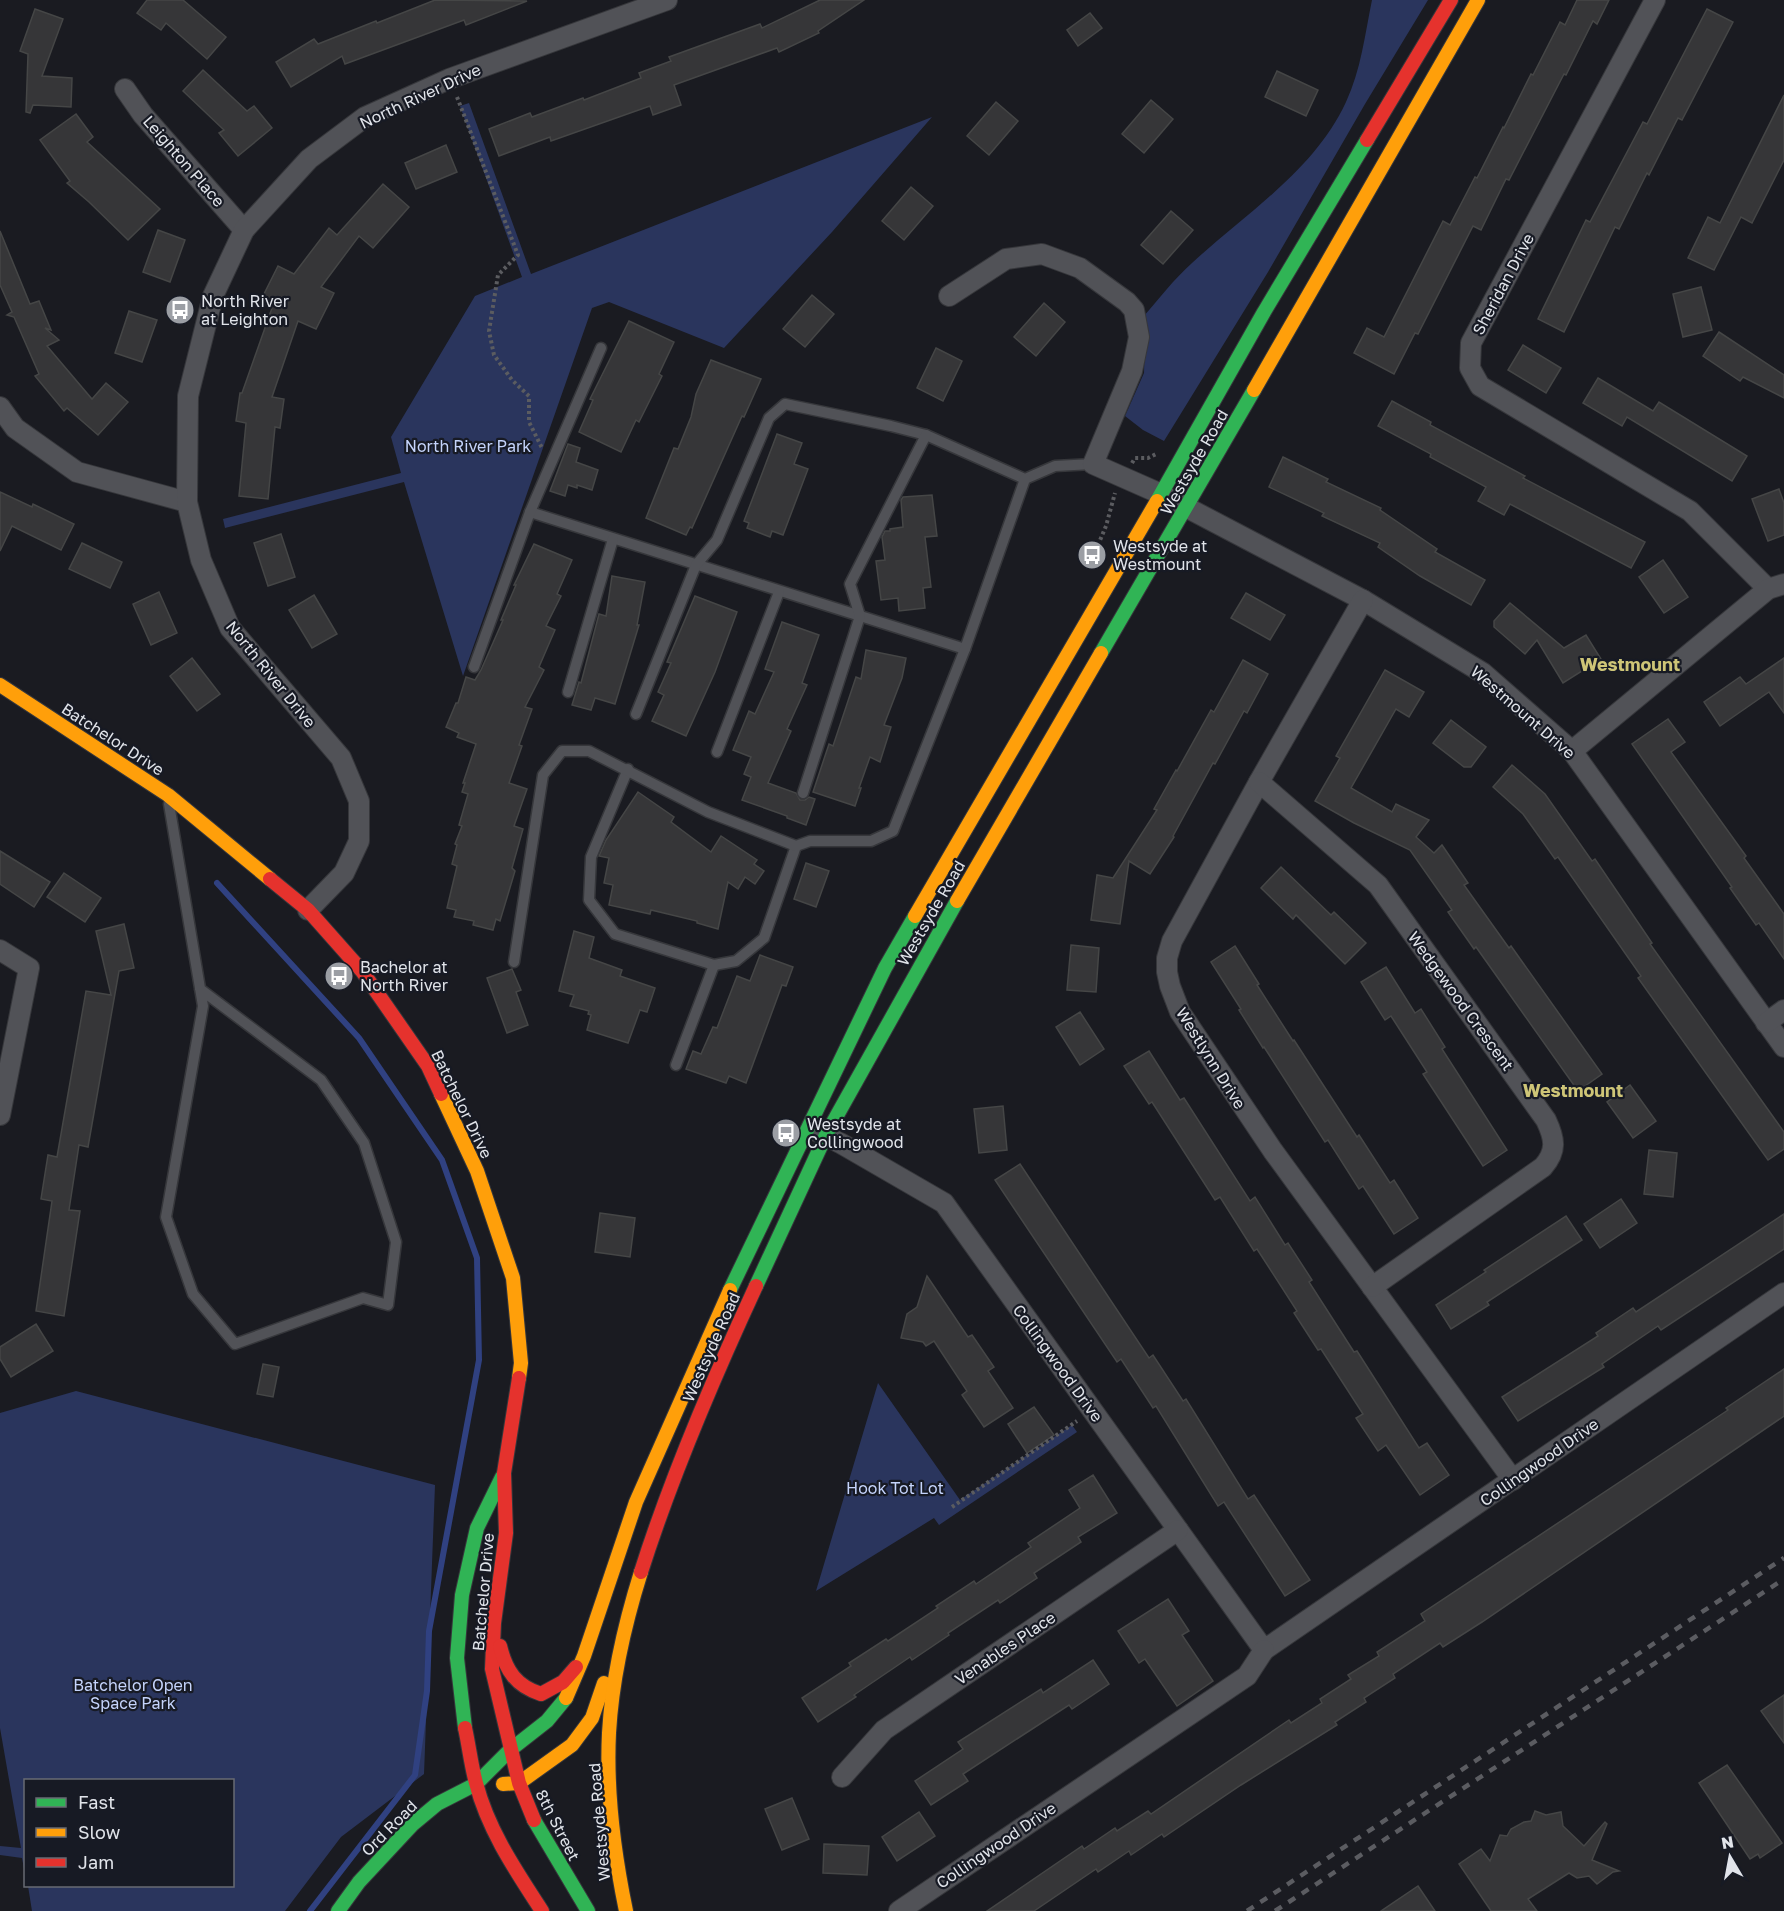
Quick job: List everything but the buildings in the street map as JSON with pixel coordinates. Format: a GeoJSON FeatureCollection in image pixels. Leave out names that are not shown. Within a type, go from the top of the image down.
{"type":"FeatureCollection","features":[{"type":"Feature","properties":{"kind":"main road","name":"Westsyde Road"},"geometry":{"type":"LineString","coordinates":[[476,1784],[510,1749],[547,1721],[565,1700],[585,1656],[636,1502],[728,1294],[885,968],[1161,494],[1264,312],[1451,0]]}},
{"type":"Feature","properties":{"kind":"main road","name":"Westsyde Road"},"geometry":{"type":"LineString","coordinates":[[626,1911],[616,1861],[611,1814],[609,1733],[615,1685],[629,1611],[661,1509],[699,1413],[826,1135],[918,968],[1478,0]]}},
{"type":"Feature","properties":{"kind":"main road","name":"Batchelor Drive"},"geometry":{"type":"LineString","coordinates":[[0,686],[168,795],[308,910],[362,971],[428,1066],[477,1171],[513,1278],[520,1363],[504,1473],[506,1533],[494,1623],[492,1669],[519,1783]]}},
{"type":"Feature","properties":{"kind":"main road","name":"Batchelor Drive"},"geometry":{"type":"LineString","coordinates":[[476,1784],[462,1712],[457,1658],[462,1595],[477,1528],[504,1473]]}},
{"type":"Feature","properties":{"kind":"main road"},"geometry":{"type":"LineString","coordinates":[[542,1911],[514,1868],[491,1825],[476,1784],[519,1783],[572,1745],[592,1718],[629,1611]]}},
{"type":"Feature","properties":{"kind":"main road"},"geometry":{"type":"LineString","coordinates":[[494,1623],[504,1665],[513,1680],[526,1690],[541,1694],[563,1683],[585,1656]]}},
{"type":"Feature","properties":{"kind":"main road","name":"8th Street"},"geometry":{"type":"LineString","coordinates":[[519,1783],[528,1808],[551,1851],[588,1911]]}},
{"type":"Feature","properties":{"kind":"main road","name":"Ord Road"},"geometry":{"type":"LineString","coordinates":[[338,1911],[359,1882],[413,1824],[437,1804],[476,1784]]}},
{"type":"Feature","properties":{"kind":"street","name":"North River Drive"},"geometry":{"type":"LineString","coordinates":[[308,910],[344,873],[358,841],[358,801],[341,758],[230,628],[201,560],[187,502],[188,396],[213,296],[244,230],[309,159],[365,117],[449,79],[667,0]]}},
{"type":"Feature","properties":{"kind":"street","name":"Sheridan Drive"},"geometry":{"type":"LineString","coordinates":[[1655,0],[1471,343],[1470,368],[1480,386],[1690,511],[1776,587]]}},
{"type":"Feature","properties":{"kind":"street","name":"Leighton Place"},"geometry":{"type":"LineString","coordinates":[[125,89],[143,114],[244,230]]}},
{"type":"Feature","properties":{"kind":"street"},"geometry":{"type":"LineString","coordinates":[[949,296],[1006,259],[1042,254],[1080,268],[1134,310],[1139,337],[1132,371],[1093,464]]}},
{"type":"Feature","properties":{"kind":"street"},"geometry":{"type":"LineString","coordinates":[[0,407],[15,428],[77,472],[187,502]]}},
{"type":"Feature","properties":{"kind":"street","name":"Westmount Drive"},"geometry":{"type":"LineString","coordinates":[[1093,464],[1161,494],[1363,600],[1483,674],[1572,751],[1784,1047]]}},
{"type":"Feature","properties":{"kind":"street"},"geometry":{"type":"LineString","coordinates":[[1572,751],[1776,587]]}},
{"type":"Feature","properties":{"kind":"street","name":"Westlynn Drive"},"geometry":{"type":"LineString","coordinates":[[1363,600],[1172,941],[1167,958],[1167,972],[1180,1012],[1225,1082],[1513,1480]]}},
{"type":"Feature","properties":{"kind":"street","name":"Wedgewood Crescent"},"geometry":{"type":"LineString","coordinates":[[1259,782],[1378,885],[1546,1120],[1552,1133],[1554,1146],[1551,1158],[1543,1167],[1372,1287]]}},
{"type":"Feature","properties":{"kind":"street"},"geometry":{"type":"LineString","coordinates":[[0,950],[29,968],[0,1115]]}},
{"type":"Feature","properties":{"kind":"street"},"geometry":{"type":"LineString","coordinates":[[1766,1023],[1784,1010]]}},
{"type":"Feature","properties":{"kind":"street","name":"Collingwood Drive"},"geometry":{"type":"LineString","coordinates":[[807,1127],[826,1135],[945,1203],[1264,1650]]}},
{"type":"Feature","properties":{"kind":"street","name":"Collingwood Drive"},"geometry":{"type":"LineString","coordinates":[[898,1911],[1248,1676],[1264,1650],[1784,1293]]}},
{"type":"Feature","properties":{"kind":"street","name":"Venables Place"},"geometry":{"type":"LineString","coordinates":[[842,1776],[884,1730],[1178,1530]]}},
{"type":"Feature","properties":{"kind":"lane"},"geometry":{"type":"LineString","coordinates":[[474,667],[530,512],[601,348]]}},
{"type":"Feature","properties":{"kind":"lane"},"geometry":{"type":"LineString","coordinates":[[636,714],[696,565],[717,540],[769,418],[785,404],[926,435],[1025,479]]}},
{"type":"Feature","properties":{"kind":"lane"},"geometry":{"type":"LineString","coordinates":[[803,793],[860,616],[850,584],[926,435]]}},
{"type":"Feature","properties":{"kind":"lane"},"geometry":{"type":"LineString","coordinates":[[514,962],[543,775],[562,751],[589,751],[708,812],[796,846],[810,841],[871,841],[893,831],[965,649],[1025,479],[1055,466],[1093,464]]}},
{"type":"Feature","properties":{"kind":"lane"},"geometry":{"type":"LineString","coordinates":[[530,512],[965,649]]}},
{"type":"Feature","properties":{"kind":"lane"},"geometry":{"type":"LineString","coordinates":[[568,692],[613,539]]}},
{"type":"Feature","properties":{"kind":"lane"},"geometry":{"type":"LineString","coordinates":[[717,752],[779,592]]}},
{"type":"Feature","properties":{"kind":"lane"},"geometry":{"type":"LineString","coordinates":[[628,769],[591,857],[589,900],[615,934],[714,965],[736,961],[764,938],[796,846]]}},
{"type":"Feature","properties":{"kind":"lane"},"geometry":{"type":"LineString","coordinates":[[168,795],[200,989],[203,1006],[166,1217],[193,1294],[235,1344],[363,1298],[388,1305],[396,1242],[364,1143],[321,1080],[200,989]]}},
{"type":"Feature","properties":{"kind":"lane"},"geometry":{"type":"LineString","coordinates":[[676,1065],[714,965]]}},
{"type":"Feature","properties":{"kind":"path"},"geometry":{"type":"LineString","coordinates":[[456,93],[518,255],[498,274],[489,331],[494,355],[512,380],[529,396],[529,422],[550,465]]}},
{"type":"Feature","properties":{"kind":"path"},"geometry":{"type":"LineString","coordinates":[[1134,458],[1148,458],[1160,452]]}},
{"type":"Feature","properties":{"kind":"path"},"geometry":{"type":"LineString","coordinates":[[952,1507],[1092,1410]]}},
{"type":"Feature","properties":{"kind":"green space"},"geometry":{"type":"Polygon","coordinates":[[[1372,0],[1428,0],[1268,272],[1164,441],[1143,430],[1125,416],[1144,373],[1143,317],[1185,269],[1297,170],[1332,127],[1351,90],[1362,52],[1372,0]]]}},
{"type":"Feature","properties":{"kind":"green space","name":"North River Park"},"geometry":{"type":"Polygon","coordinates":[[[469,103],[531,274],[932,117],[832,232],[724,348],[609,302],[592,308],[463,676],[404,482],[225,528],[223,519],[401,473],[391,437],[475,296],[522,277],[460,106],[469,103]]]}},
{"type":"Feature","properties":{"kind":"green space","name":"Hook Tot Lot"},"geometry":{"type":"Polygon","coordinates":[[[878,1383],[960,1500],[1072,1425],[1077,1432],[939,1525],[934,1518],[816,1591],[878,1383]]]}},
{"type":"Feature","properties":{"kind":"green space","name":"Batchelor Open Space Park"},"geometry":{"type":"Polygon","coordinates":[[[76,1391],[435,1485],[424,1774],[341,1837],[285,1911],[32,1911],[28,1887],[234,1887],[234,1779],[24,1779],[24,1869],[22,1858],[0,1855],[0,1846],[21,1848],[0,1728],[0,1413],[76,1391]]]}},
{"type":"Feature","properties":{"kind":"waterway"},"geometry":{"type":"LineString","coordinates":[[217,883],[359,1038],[442,1160],[477,1258],[479,1360],[429,1631],[427,1691],[415,1775],[310,1911]]}},
{"type":"Feature","properties":{"kind":"railway"},"geometry":{"type":"LineString","coordinates":[[1247,1911],[1784,1558]]}},
{"type":"Feature","properties":{"kind":"railway"},"geometry":{"type":"LineString","coordinates":[[1275,1911],[1784,1579]]}},
{"type":"Feature","properties":{"kind":"traffic: fast"},"geometry":{"type":"LineString","coordinates":[[1157,501],[1264,312],[1367,140]]}},
{"type":"Feature","properties":{"kind":"traffic: fast"},"geometry":{"type":"LineString","coordinates":[[1101,653],[1254,390]]}},
{"type":"Feature","properties":{"kind":"traffic: fast"},"geometry":{"type":"LineString","coordinates":[[756,1286],[826,1135],[957,901]]}},
{"type":"Feature","properties":{"kind":"traffic: fast"},"geometry":{"type":"LineString","coordinates":[[730,1290],[885,968],[915,916]]}},
{"type":"Feature","properties":{"kind":"traffic: fast"},"geometry":{"type":"LineString","coordinates":[[465,1728],[457,1658],[462,1595],[477,1528],[502,1477]]}},
{"type":"Feature","properties":{"kind":"traffic: fast"},"geometry":{"type":"LineString","coordinates":[[338,1911],[359,1882],[413,1824],[437,1804],[476,1784],[510,1750],[547,1721],[566,1698]]}},
{"type":"Feature","properties":{"kind":"traffic: fast"},"geometry":{"type":"LineString","coordinates":[[534,1820],[588,1911]]}},
{"type":"Feature","properties":{"kind":"traffic: slow"},"geometry":{"type":"LineString","coordinates":[[1254,390],[1478,0]]}},
{"type":"Feature","properties":{"kind":"traffic: slow"},"geometry":{"type":"LineString","coordinates":[[915,916],[1157,501]]}},
{"type":"Feature","properties":{"kind":"traffic: slow"},"geometry":{"type":"LineString","coordinates":[[957,901],[1101,653]]}},
{"type":"Feature","properties":{"kind":"traffic: slow"},"geometry":{"type":"LineString","coordinates":[[0,685],[168,795],[270,879]]}},
{"type":"Feature","properties":{"kind":"traffic: slow"},"geometry":{"type":"LineString","coordinates":[[441,1094],[477,1171],[513,1278],[521,1363],[519,1378]]}},
{"type":"Feature","properties":{"kind":"traffic: slow"},"geometry":{"type":"LineString","coordinates":[[566,1698],[584,1656],[636,1502],[730,1290]]}},
{"type":"Feature","properties":{"kind":"traffic: slow"},"geometry":{"type":"LineString","coordinates":[[626,1911],[612,1823],[608,1755],[613,1692],[620,1651],[641,1572]]}},
{"type":"Feature","properties":{"kind":"traffic: slow"},"geometry":{"type":"LineString","coordinates":[[503,1784],[519,1783],[572,1745],[592,1718],[604,1683]]}},
{"type":"Feature","properties":{"kind":"traffic: jam"},"geometry":{"type":"LineString","coordinates":[[1367,140],[1451,0]]}},
{"type":"Feature","properties":{"kind":"traffic: jam"},"geometry":{"type":"LineString","coordinates":[[270,879],[308,910],[362,971],[428,1066],[441,1094]]}},
{"type":"Feature","properties":{"kind":"traffic: jam"},"geometry":{"type":"LineString","coordinates":[[641,1572],[694,1427],[756,1286]]}},
{"type":"Feature","properties":{"kind":"traffic: jam"},"geometry":{"type":"LineString","coordinates":[[519,1378],[504,1473],[506,1533],[494,1623],[492,1669],[519,1783],[534,1820]]}},
{"type":"Feature","properties":{"kind":"traffic: jam"},"geometry":{"type":"LineString","coordinates":[[500,1646],[505,1663],[513,1676],[525,1687],[541,1694],[563,1682],[576,1667]]}},
{"type":"Feature","properties":{"kind":"traffic: jam"},"geometry":{"type":"LineString","coordinates":[[465,1728],[474,1776],[495,1834],[542,1911]]}},
{"type":"Feature","properties":{"kind":"place","name":"North River at Leighton"},"geometry":{"type":"Point","coordinates":[180,310]}},
{"type":"Feature","properties":{"kind":"place","name":"Westsyde at Westmount"},"geometry":{"type":"Point","coordinates":[1092,555]}},
{"type":"Feature","properties":{"kind":"place","name":"Bachelor at North River"},"geometry":{"type":"Point","coordinates":[339,976]}},
{"type":"Feature","properties":{"kind":"place","name":"Westsyde at Collingwood"},"geometry":{"type":"Point","coordinates":[786,1133]}},
{"type":"Feature","properties":{"kind":"district","name":"Westmount"},"geometry":{"type":"Point","coordinates":[1630,664]}},
{"type":"Feature","properties":{"kind":"district","name":"Westmount"},"geometry":{"type":"Point","coordinates":[1573,1090]}}]}
